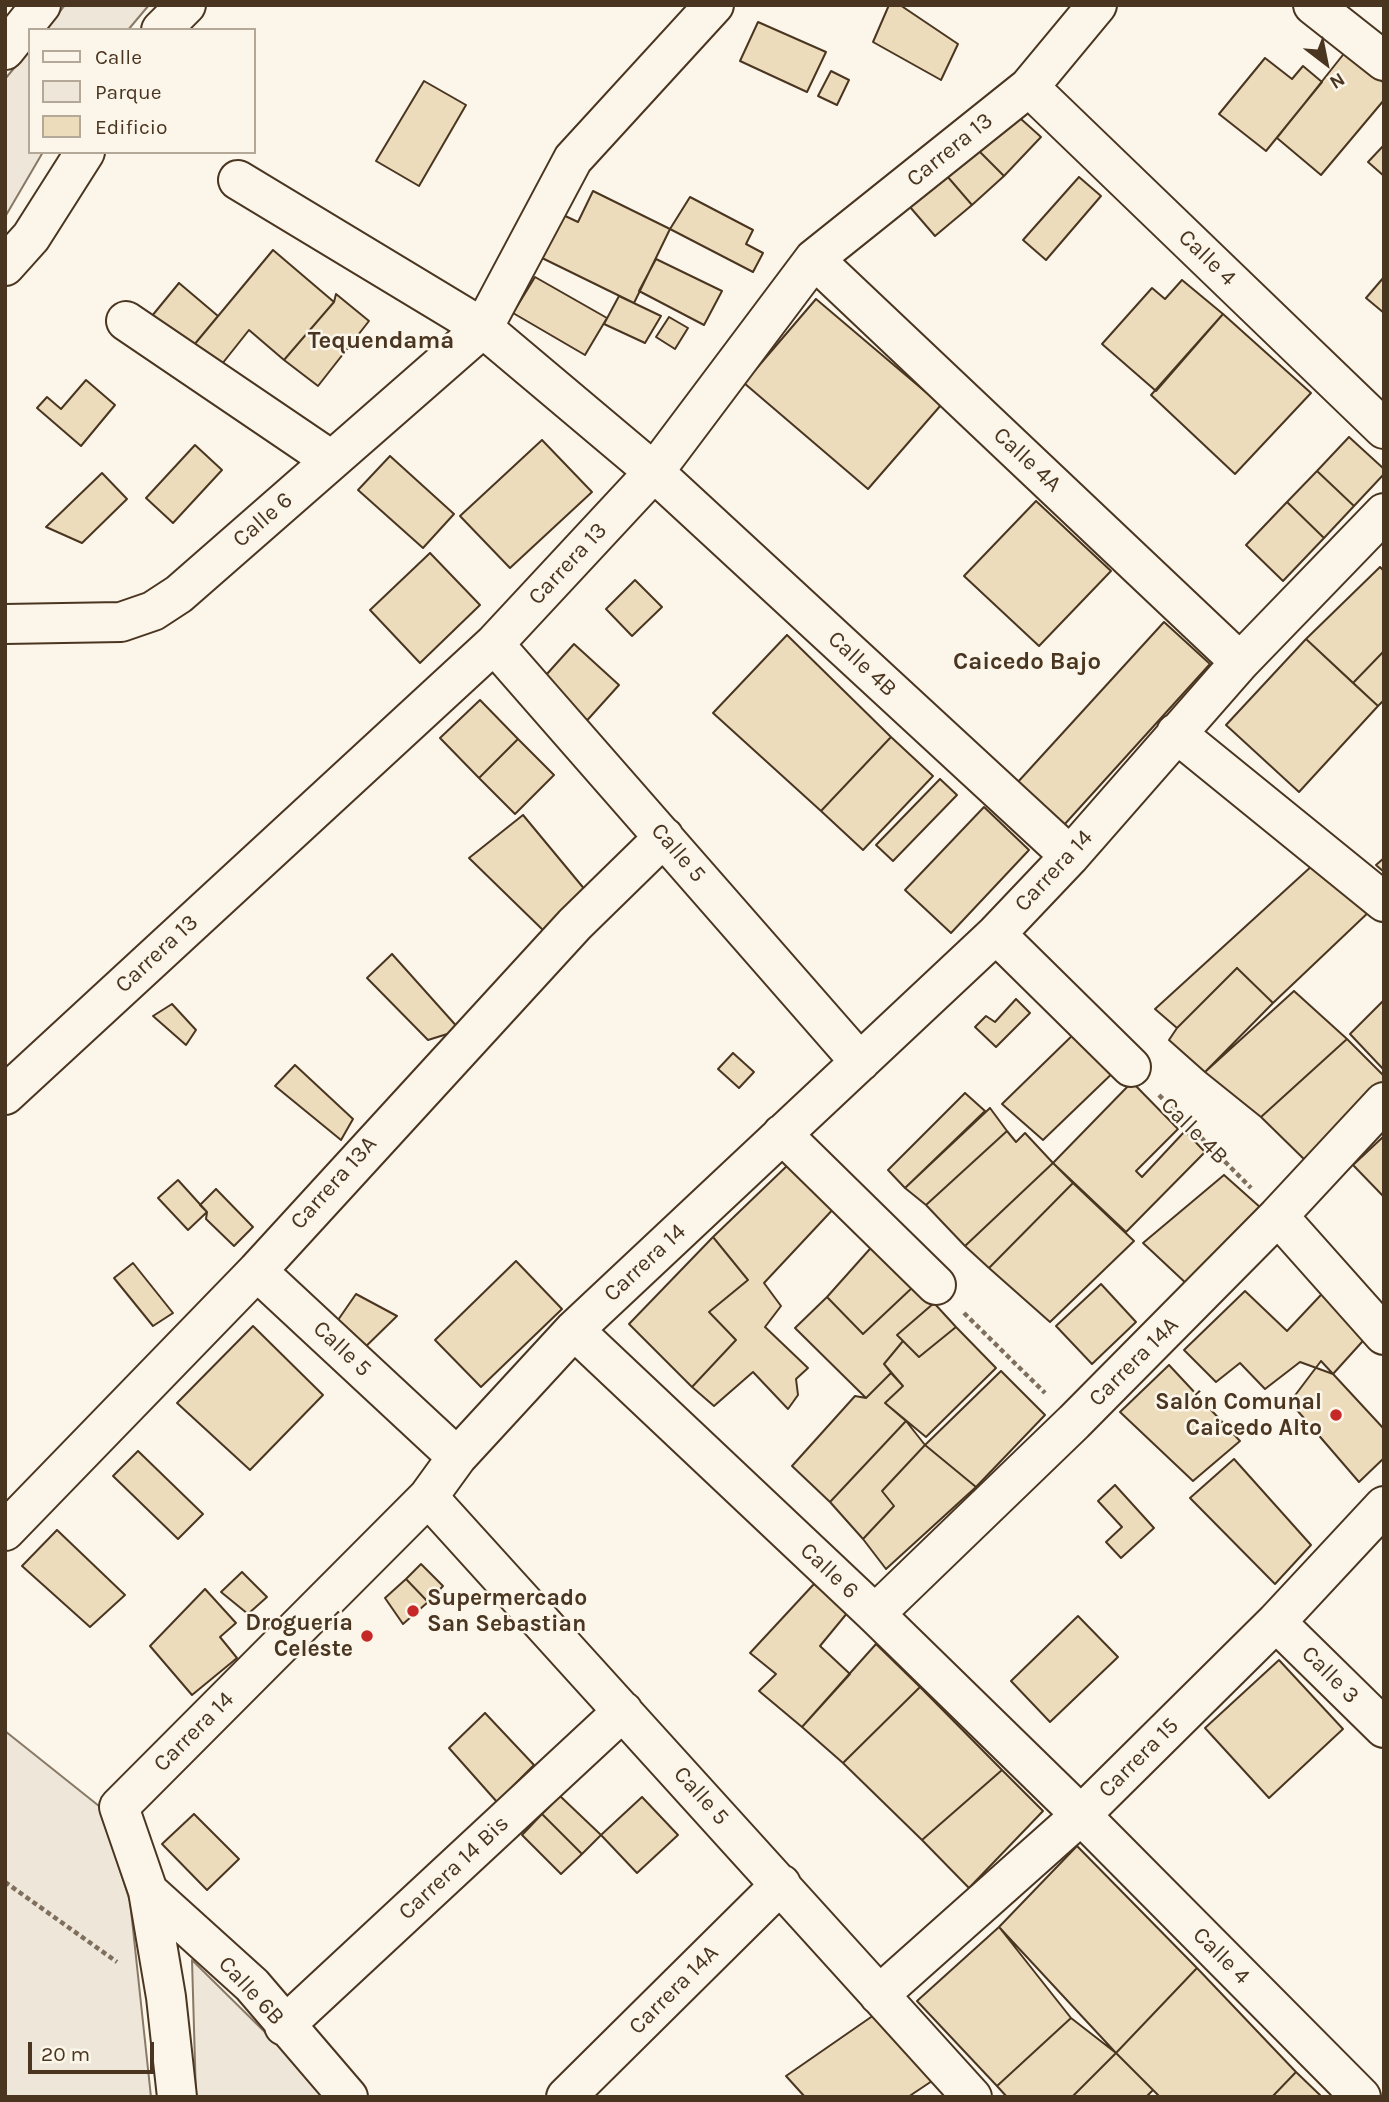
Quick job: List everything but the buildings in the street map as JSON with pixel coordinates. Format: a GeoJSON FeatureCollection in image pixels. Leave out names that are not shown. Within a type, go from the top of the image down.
{"type":"FeatureCollection","features":[{"type":"Feature","properties":{"kind":"street"},"geometry":{"type":"LineString","coordinates":[[5,50],[41,5]]}},
{"type":"Feature","properties":{"kind":"street"},"geometry":{"type":"LineString","coordinates":[[163,28],[186,5]]}},
{"type":"Feature","properties":{"kind":"street"},"geometry":{"type":"LineString","coordinates":[[483,328],[573,159],[714,5]]}},
{"type":"Feature","properties":{"kind":"street","name":"Carrera 13"},"geometry":{"type":"LineString","coordinates":[[5,1095],[494,644],[654,472],[814,258],[1029,87],[1097,5]]}},
{"type":"Feature","properties":{"kind":"street"},"geometry":{"type":"LineString","coordinates":[[1313,5],[1384,61]]}},
{"type":"Feature","properties":{"kind":"street","name":"Calle 4"},"geometry":{"type":"LineString","coordinates":[[1029,87],[1384,429]]}},
{"type":"Feature","properties":{"kind":"street"},"geometry":{"type":"LineString","coordinates":[[5,266],[31,237],[84,154]]}},
{"type":"Feature","properties":{"kind":"street","name":"Calle 4B"},"geometry":{"type":"LineString","coordinates":[[238,180],[483,328],[654,472],[1070,856]]}},
{"type":"Feature","properties":{"kind":"street","name":"Calle 4A"},"geometry":{"type":"LineString","coordinates":[[814,258],[1240,662]]}},
{"type":"Feature","properties":{"kind":"street"},"geometry":{"type":"LineString","coordinates":[[126,321],[331,460]]}},
{"type":"Feature","properties":{"kind":"street","name":"Calle 6"},"geometry":{"type":"LineString","coordinates":[[5,624],[121,622],[153,611],[179,594],[483,328]]}},
{"type":"Feature","properties":{"kind":"street","name":"Carrera 14"},"geometry":{"type":"LineString","coordinates":[[177,2097],[166,1997],[148,1891],[120,1808],[428,1497],[457,1457],[574,1330],[996,934],[1070,856],[1240,662],[1382,519]]}},
{"type":"Feature","properties":{"kind":"street","name":"Calle 5"},"geometry":{"type":"LineString","coordinates":[[494,644],[860,1062]]}},
{"type":"Feature","properties":{"kind":"street"},"geometry":{"type":"LineString","coordinates":[[1176,733],[1384,902]]}},
{"type":"Feature","properties":{"kind":"street","name":"Carrera 13A"},"geometry":{"type":"LineString","coordinates":[[5,1531],[257,1271],[468,1037],[575,924],[664,837]]}},
{"type":"Feature","properties":{"kind":"street"},"geometry":{"type":"LineString","coordinates":[[996,934],[1131,1067]]}},
{"type":"Feature","properties":{"kind":"street","name":"Carrera 14A"},"geometry":{"type":"LineString","coordinates":[[875,1614],[1074,1422],[1278,1216],[1384,1102]]}},
{"type":"Feature","properties":{"kind":"street"},"geometry":{"type":"LineString","coordinates":[[782,1134],[936,1285]]}},
{"type":"Feature","properties":{"kind":"street"},"geometry":{"type":"LineString","coordinates":[[1278,1216],[1384,1335]]}},
{"type":"Feature","properties":{"kind":"street","name":"Calle 5"},"geometry":{"type":"LineString","coordinates":[[257,1271],[457,1457]]}},
{"type":"Feature","properties":{"kind":"street","name":"Calle 6"},"geometry":{"type":"LineString","coordinates":[[574,1330],[875,1614],[1081,1815]]}},
{"type":"Feature","properties":{"kind":"street","name":"Calle 5"},"geometry":{"type":"LineString","coordinates":[[428,1497],[781,1884],[879,1995],[956,2091]]}},
{"type":"Feature","properties":{"kind":"street","name":"Carrera 15"},"geometry":{"type":"LineString","coordinates":[[879,1995],[1081,1815],[1276,1622],[1384,1506]]}},
{"type":"Feature","properties":{"kind":"street","name":"Calle 3"},"geometry":{"type":"LineString","coordinates":[[1276,1622],[1384,1728]]}},
{"type":"Feature","properties":{"kind":"street","name":"Carrera 14 Bis"},"geometry":{"type":"LineString","coordinates":[[284,2026],[623,1711]]}},
{"type":"Feature","properties":{"kind":"street","name":"Calle 4"},"geometry":{"type":"LineString","coordinates":[[1081,1815],[1362,2097]]}},
{"type":"Feature","properties":{"kind":"street","name":"Carrera 14A"},"geometry":{"type":"LineString","coordinates":[[566,2097],[781,1884]]}},
{"type":"Feature","properties":{"kind":"street","name":"Calle 6B"},"geometry":{"type":"LineString","coordinates":[[148,1891],[252,1985],[284,2026],[348,2097]]}},
{"type":"Feature","properties":{"kind":"path","name":"Calle 4B"},"geometry":{"type":"LineString","coordinates":[[1131,1067],[1278,1216]]}},
{"type":"Feature","properties":{"kind":"path"},"geometry":{"type":"LineString","coordinates":[[936,1285],[1074,1422]]}},
{"type":"Feature","properties":{"kind":"path"},"geometry":{"type":"LineString","coordinates":[[5,1882],[166,1997]]}},
{"type":"Feature","properties":{"kind":"green space"},"geometry":{"type":"Polygon","coordinates":[[[65,5],[149,5],[130,28],[48,28],[65,5]]]}},
{"type":"Feature","properties":{"kind":"green space"},"geometry":{"type":"Polygon","coordinates":[[[28,51],[28,154],[42,154],[5,217],[5,79],[28,51]]]}},
{"type":"Feature","properties":{"kind":"green space"},"geometry":{"type":"Polygon","coordinates":[[[5,1731],[99,1806],[130,1901],[151,2097],[5,2097],[5,1731]]]}},
{"type":"Feature","properties":{"kind":"green space"},"geometry":{"type":"Polygon","coordinates":[[[192,1960],[280,2047],[324,2097],[196,2097],[192,1960]]]}},
{"type":"Feature","properties":{"kind":"place","name":"Salón Comunal Caicedo Alto"},"geometry":{"type":"Point","coordinates":[1336,1415]}},
{"type":"Feature","properties":{"kind":"place","name":"Supermercado San Sebastian"},"geometry":{"type":"Point","coordinates":[413,1611]}},
{"type":"Feature","properties":{"kind":"place","name":"Droguería Celeste"},"geometry":{"type":"Point","coordinates":[367,1636]}},
{"type":"Feature","properties":{"kind":"district","name":"Tequendama"},"geometry":{"type":"Point","coordinates":[381,341]}},
{"type":"Feature","properties":{"kind":"district","name":"Caicedo Bajo"},"geometry":{"type":"Point","coordinates":[1027,662]}}]}
